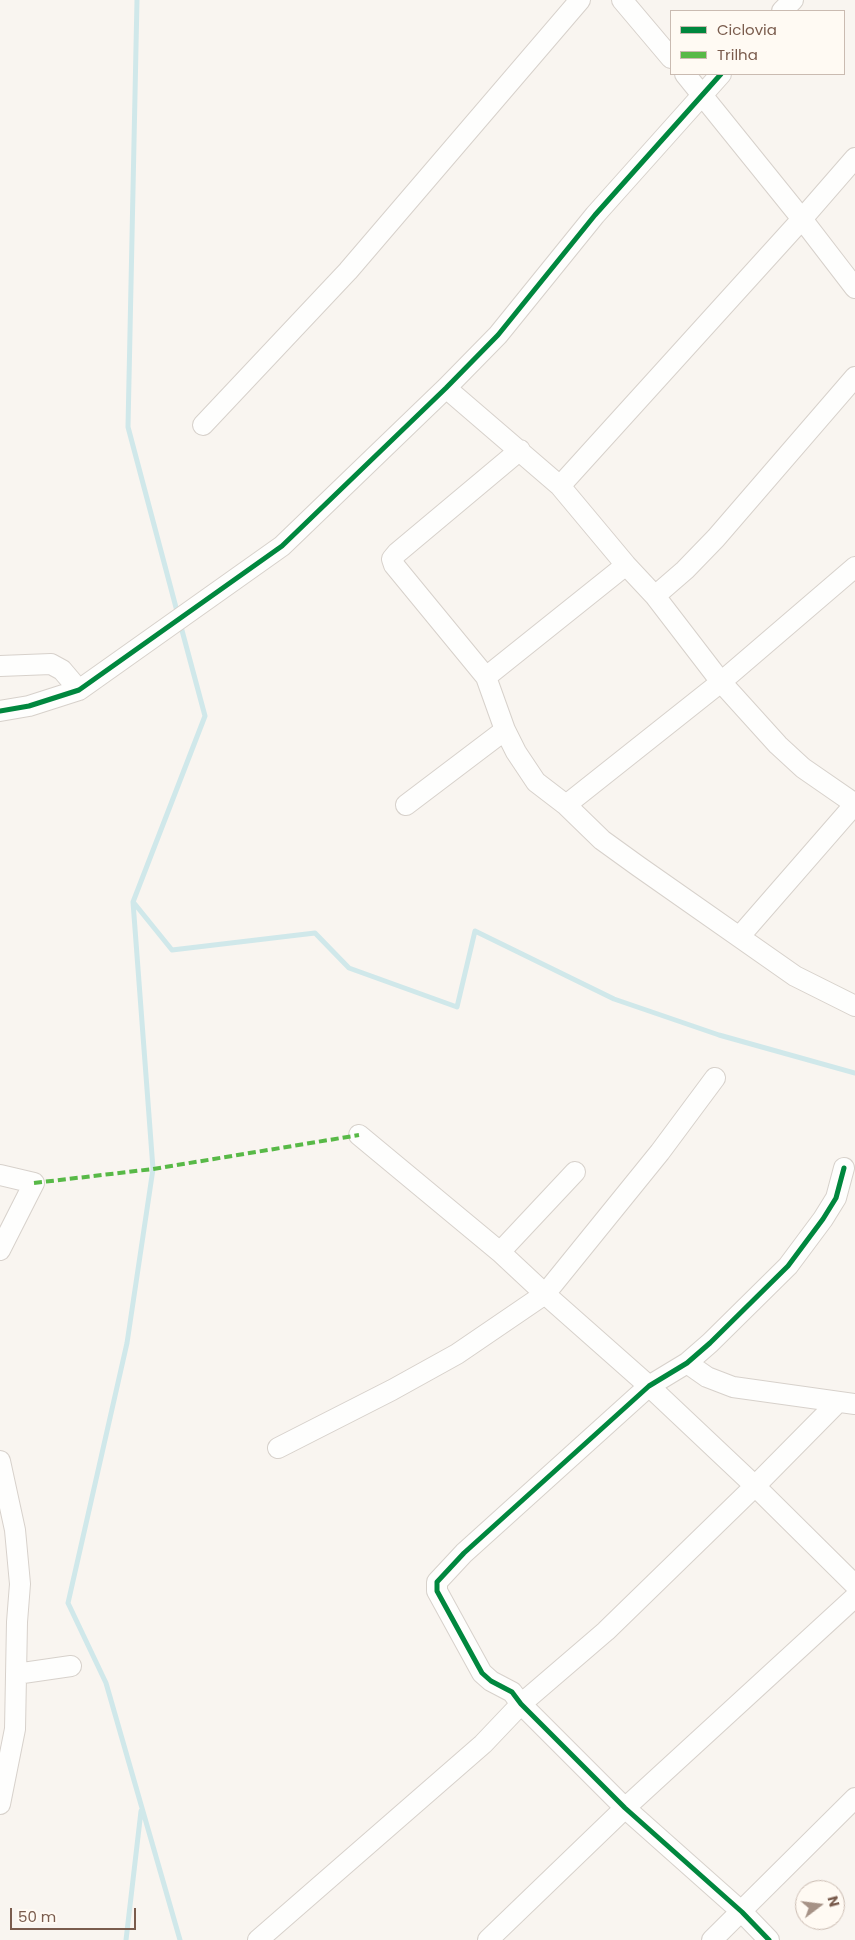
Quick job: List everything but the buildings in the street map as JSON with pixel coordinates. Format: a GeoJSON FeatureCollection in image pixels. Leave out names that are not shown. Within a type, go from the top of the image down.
{"type":"FeatureCollection","features":[{"type":"Feature","properties":{"kind":"street"},"geometry":{"type":"LineString","coordinates":[[203,426],[348,271],[580,0]]}},
{"type":"Feature","properties":{"kind":"street"},"geometry":{"type":"LineString","coordinates":[[622,0],[670,57]]}},
{"type":"Feature","properties":{"kind":"street"},"geometry":{"type":"LineString","coordinates":[[783,10],[793,0]]}},
{"type":"Feature","properties":{"kind":"street"},"geometry":{"type":"LineString","coordinates":[[686,75],[855,288]]}},
{"type":"Feature","properties":{"kind":"street"},"geometry":{"type":"LineString","coordinates":[[0,711],[29,706],[79,690],[282,546],[446,388],[498,335],[595,215],[720,75]]}},
{"type":"Feature","properties":{"kind":"street"},"geometry":{"type":"LineString","coordinates":[[560,486],[855,158]]}},
{"type":"Feature","properties":{"kind":"street"},"geometry":{"type":"LineString","coordinates":[[655,596],[685,570],[716,538],[855,376]]}},
{"type":"Feature","properties":{"kind":"street"},"geometry":{"type":"LineString","coordinates":[[446,388],[560,486],[626,565],[655,596],[721,682],[778,745],[803,768],[855,804],[740,936]]}},
{"type":"Feature","properties":{"kind":"street"},"geometry":{"type":"LineString","coordinates":[[520,450],[392,559],[394,564],[486,677],[505,730],[516,752],[536,782],[566,805],[602,840],[795,976],[852,999]]}},
{"type":"Feature","properties":{"kind":"street"},"geometry":{"type":"LineString","coordinates":[[486,677],[626,565]]}},
{"type":"Feature","properties":{"kind":"street"},"geometry":{"type":"LineString","coordinates":[[566,805],[721,682],[855,567]]}},
{"type":"Feature","properties":{"kind":"street"},"geometry":{"type":"LineString","coordinates":[[0,666],[51,664],[62,670],[79,690]]}},
{"type":"Feature","properties":{"kind":"street"},"geometry":{"type":"LineString","coordinates":[[406,805],[505,730]]}},
{"type":"Feature","properties":{"kind":"street"},"geometry":{"type":"LineString","coordinates":[[278,1448],[392,1390],[457,1354],[545,1294],[660,1152],[715,1078]]}},
{"type":"Feature","properties":{"kind":"street"},"geometry":{"type":"LineString","coordinates":[[359,1135],[500,1252],[649,1386],[755,1486],[855,1585]]}},
{"type":"Feature","properties":{"kind":"street"},"geometry":{"type":"LineString","coordinates":[[769,1940],[742,1912],[626,1808],[507,1687],[491,1681],[482,1672],[438,1591],[437,1582],[464,1553],[649,1386],[686,1362],[710,1343],[788,1266],[836,1198],[844,1168]]}},
{"type":"Feature","properties":{"kind":"street"},"geometry":{"type":"LineString","coordinates":[[500,1252],[575,1172]]}},
{"type":"Feature","properties":{"kind":"street"},"geometry":{"type":"LineString","coordinates":[[0,1175],[34,1182],[0,1250]]}},
{"type":"Feature","properties":{"kind":"street"},"geometry":{"type":"LineString","coordinates":[[686,1362],[707,1377],[734,1387],[846,1403]]}},
{"type":"Feature","properties":{"kind":"street"},"geometry":{"type":"LineString","coordinates":[[258,1940],[483,1744],[522,1704],[606,1631],[755,1486],[846,1403]]}},
{"type":"Feature","properties":{"kind":"street"},"geometry":{"type":"LineString","coordinates":[[0,1461],[15,1530],[20,1584],[9,1622],[16,1674],[15,1729],[0,1804]]}},
{"type":"Feature","properties":{"kind":"street"},"geometry":{"type":"LineString","coordinates":[[488,1940],[626,1808],[855,1597]]}},
{"type":"Feature","properties":{"kind":"street"},"geometry":{"type":"LineString","coordinates":[[16,1674],[71,1666]]}},
{"type":"Feature","properties":{"kind":"street"},"geometry":{"type":"LineString","coordinates":[[712,1940],[855,1798]]}},
{"type":"Feature","properties":{"kind":"waterway"},"geometry":{"type":"LineString","coordinates":[[137,0],[128,427],[178,615]]}},
{"type":"Feature","properties":{"kind":"waterway"},"geometry":{"type":"LineString","coordinates":[[180,623],[205,716],[133,902],[153,1169],[127,1343],[68,1603],[106,1683],[180,1940]]}},
{"type":"Feature","properties":{"kind":"waterway"},"geometry":{"type":"LineString","coordinates":[[134,903],[172,950],[315,933],[349,968],[457,1007],[475,931],[614,999],[719,1035],[855,1073]]}},
{"type":"Feature","properties":{"kind":"waterway"},"geometry":{"type":"LineString","coordinates":[[126,1940],[141,1811]]}},
{"type":"Feature","properties":{"kind":"marked path"},"geometry":{"type":"LineString","coordinates":[[34,1183],[153,1169],[359,1135]]}},
{"type":"Feature","properties":{"kind":"cycle path"},"geometry":{"type":"LineString","coordinates":[[0,711],[29,706],[79,690],[282,546],[446,388],[498,335],[595,215],[720,75]]}},
{"type":"Feature","properties":{"kind":"cycle path"},"geometry":{"type":"LineString","coordinates":[[769,1940],[742,1912],[625,1808],[521,1704],[512,1692],[491,1681],[482,1673],[437,1591],[437,1582],[464,1553],[649,1386],[687,1363],[710,1343],[788,1266],[836,1198],[844,1168]]}}]}
